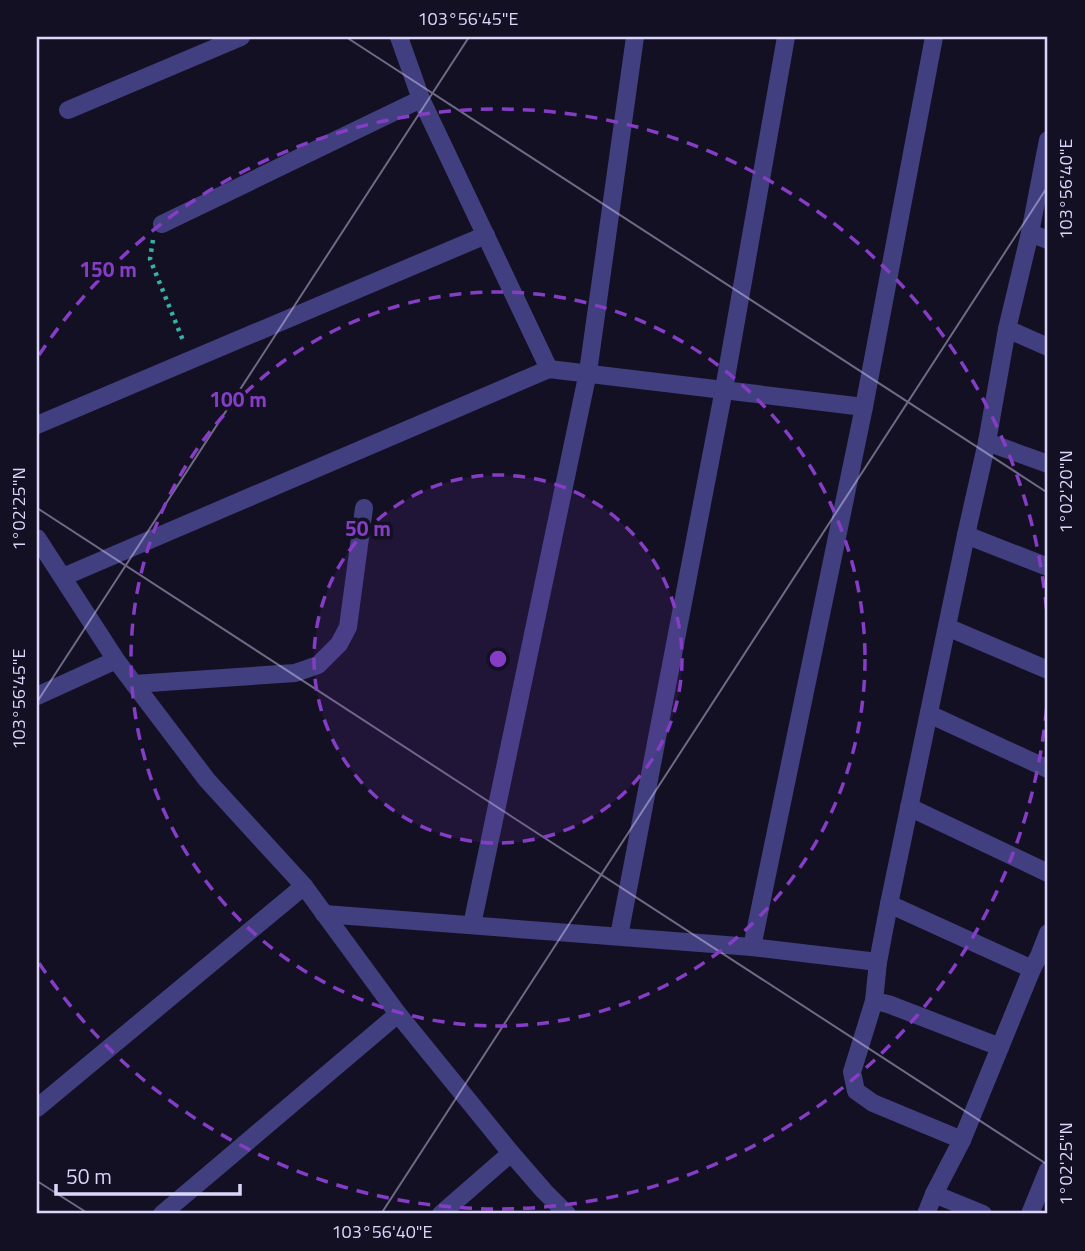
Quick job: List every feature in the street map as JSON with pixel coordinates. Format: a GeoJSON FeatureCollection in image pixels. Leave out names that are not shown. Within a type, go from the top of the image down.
{"type":"FeatureCollection","features":[{"type":"Feature","properties":{"kind":"street"},"geometry":{"type":"LineString","coordinates":[[68,110],[241,37]]}},
{"type":"Feature","properties":{"kind":"street"},"geometry":{"type":"LineString","coordinates":[[399,37],[421,99],[549,369]]}},
{"type":"Feature","properties":{"kind":"street"},"geometry":{"type":"LineString","coordinates":[[472,925],[588,372],[635,37]]}},
{"type":"Feature","properties":{"kind":"street"},"geometry":{"type":"LineString","coordinates":[[619,936],[724,390],[786,37]]}},
{"type":"Feature","properties":{"kind":"street"},"geometry":{"type":"LineString","coordinates":[[752,947],[864,407],[934,37]]}},
{"type":"Feature","properties":{"kind":"street"},"geometry":{"type":"LineString","coordinates":[[162,224],[421,99]]}},
{"type":"Feature","properties":{"kind":"street"},"geometry":{"type":"LineString","coordinates":[[962,1140],[873,1103],[856,1091],[852,1072],[874,1001],[889,904],[1048,140]]}},
{"type":"Feature","properties":{"kind":"street"},"geometry":{"type":"LineString","coordinates":[[1030,233],[1048,240]]}},
{"type":"Feature","properties":{"kind":"street"},"geometry":{"type":"LineString","coordinates":[[37,425],[486,235]]}},
{"type":"Feature","properties":{"kind":"street"},"geometry":{"type":"LineString","coordinates":[[1007,329],[1048,347]]}},
{"type":"Feature","properties":{"kind":"street"},"geometry":{"type":"LineString","coordinates":[[63,577],[549,369],[864,407]]}},
{"type":"Feature","properties":{"kind":"street"},"geometry":{"type":"LineString","coordinates":[[987,442],[1048,464]]}},
{"type":"Feature","properties":{"kind":"street"},"geometry":{"type":"LineString","coordinates":[[134,684],[295,673],[318,665],[339,644],[348,627],[364,508]]}},
{"type":"Feature","properties":{"kind":"street"},"geometry":{"type":"LineString","coordinates":[[966,535],[1048,567]]}},
{"type":"Feature","properties":{"kind":"street"},"geometry":{"type":"LineString","coordinates":[[37,538],[116,660],[207,780],[304,886],[398,1014],[511,1153],[567,1214]]}},
{"type":"Feature","properties":{"kind":"street"},"geometry":{"type":"LineString","coordinates":[[947,627],[1048,670]]}},
{"type":"Feature","properties":{"kind":"street"},"geometry":{"type":"LineString","coordinates":[[37,696],[116,660]]}},
{"type":"Feature","properties":{"kind":"street"},"geometry":{"type":"LineString","coordinates":[[929,714],[1048,769]]}},
{"type":"Feature","properties":{"kind":"street"},"geometry":{"type":"LineString","coordinates":[[909,807],[1048,873]]}},
{"type":"Feature","properties":{"kind":"street"},"geometry":{"type":"LineString","coordinates":[[37,1108],[304,886]]}},
{"type":"Feature","properties":{"kind":"street"},"geometry":{"type":"LineString","coordinates":[[889,904],[1040,961]]}},
{"type":"Feature","properties":{"kind":"street"},"geometry":{"type":"LineString","coordinates":[[324,914],[752,947],[878,962]]}},
{"type":"Feature","properties":{"kind":"street"},"geometry":{"type":"LineString","coordinates":[[926,1214],[962,1140],[1000,1047],[1040,961],[1048,933]]}},
{"type":"Feature","properties":{"kind":"street"},"geometry":{"type":"LineString","coordinates":[[874,1001],[1000,1047]]}},
{"type":"Feature","properties":{"kind":"street"},"geometry":{"type":"LineString","coordinates":[[162,1214],[398,1014]]}},
{"type":"Feature","properties":{"kind":"street"},"geometry":{"type":"LineString","coordinates":[[441,1214],[511,1153]]}},
{"type":"Feature","properties":{"kind":"street"},"geometry":{"type":"LineString","coordinates":[[1030,1214],[1048,1170]]}},
{"type":"Feature","properties":{"kind":"street"},"geometry":{"type":"LineString","coordinates":[[934,1194],[983,1214]]}},
{"type":"Feature","properties":{"kind":"path"},"geometry":{"type":"LineString","coordinates":[[162,224],[154,234],[150,259],[191,360]]}}]}
